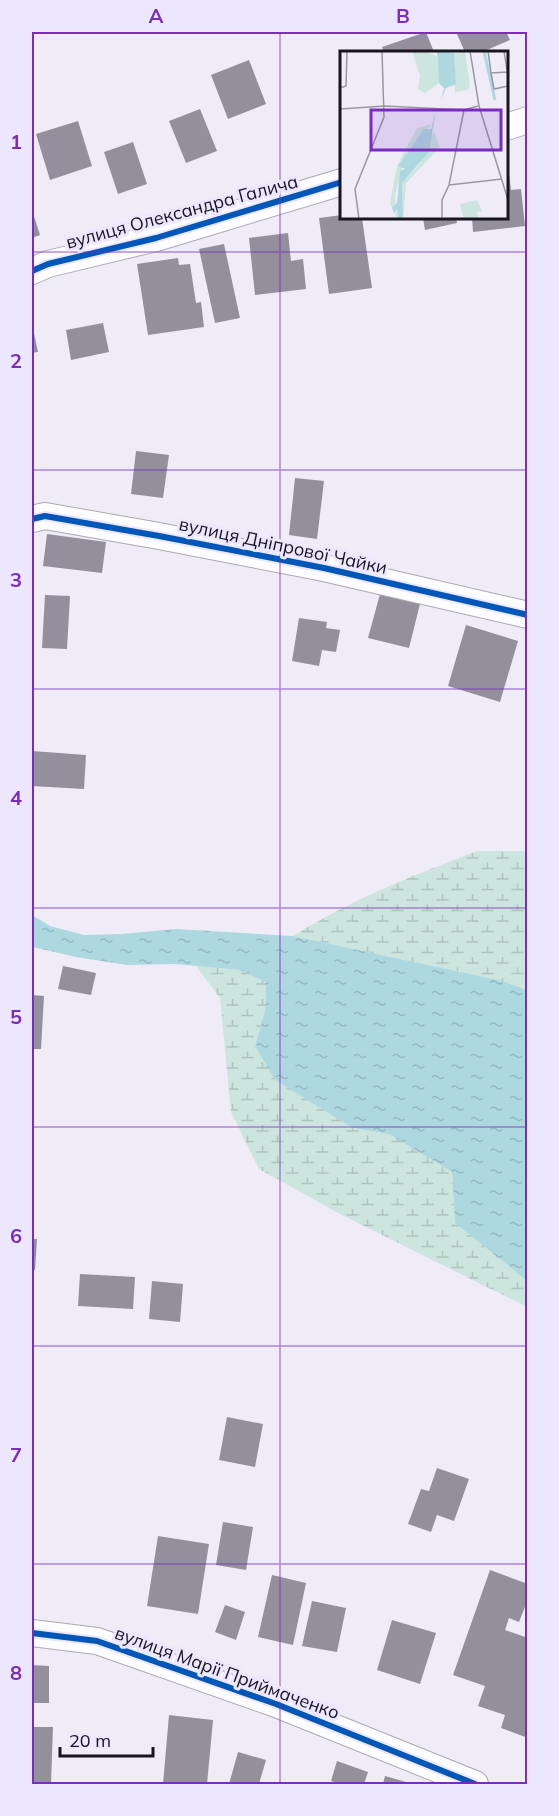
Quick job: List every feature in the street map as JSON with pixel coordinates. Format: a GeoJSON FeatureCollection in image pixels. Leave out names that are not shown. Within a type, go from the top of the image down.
{"type":"FeatureCollection","features":[{"type":"Feature","properties":{"kind":"street"},"geometry":{"type":"LineString","coordinates":[[508,127],[528,120]]}},
{"type":"Feature","properties":{"kind":"street","name":"вулиця Олександра Галича"},"geometry":{"type":"LineString","coordinates":[[32,271],[48,264],[156,238],[340,183]]}},
{"type":"Feature","properties":{"kind":"street","name":"вулиця Дніпрової Чайки"},"geometry":{"type":"LineString","coordinates":[[32,519],[45,516],[171,538],[324,568],[528,615]]}},
{"type":"Feature","properties":{"kind":"street","name":"вулиця Марії Приймаченко"},"geometry":{"type":"LineString","coordinates":[[32,1633],[97,1641],[276,1704],[475,1785]]}},
{"type":"Feature","properties":{"kind":"green space"},"geometry":{"type":"Polygon","coordinates":[[[478,851],[524,851],[527,857],[527,990],[503,981],[293,936],[384,889],[478,851]]]}},
{"type":"Feature","properties":{"kind":"green space"},"geometry":{"type":"Polygon","coordinates":[[[196,966],[240,970],[266,982],[265,1011],[255,1046],[353,1128],[389,1134],[452,1172],[455,1223],[527,1281],[527,1307],[340,1214],[259,1169],[231,1112],[220,998],[196,966]]]}},
{"type":"Feature","properties":{"kind":"water"},"geometry":{"type":"Polygon","coordinates":[[[32,915],[50,926],[84,935],[176,929],[293,936],[503,981],[527,990],[527,1281],[455,1223],[452,1172],[389,1134],[353,1128],[275,1080],[255,1046],[265,1011],[266,982],[240,970],[175,964],[127,965],[33,947],[32,915]]]}},
{"type":"Feature","properties":{"kind":"building"},"geometry":{"type":"Polygon","coordinates":[[[426,32],[434,51],[384,51],[382,47],[426,32]]]}},
{"type":"Feature","properties":{"kind":"building"},"geometry":{"type":"Polygon","coordinates":[[[456,32],[506,32],[510,40],[484,51],[465,51],[456,32]]]}},
{"type":"Feature","properties":{"kind":"building"},"geometry":{"type":"Polygon","coordinates":[[[249,60],[266,104],[228,119],[211,75],[249,60]]]}},
{"type":"Feature","properties":{"kind":"building"},"geometry":{"type":"Polygon","coordinates":[[[200,109],[217,151],[186,163],[169,121],[200,109]]]}},
{"type":"Feature","properties":{"kind":"building"},"geometry":{"type":"Polygon","coordinates":[[[78,121],[92,166],[50,180],[36,134],[78,121]]]}},
{"type":"Feature","properties":{"kind":"building"},"geometry":{"type":"Polygon","coordinates":[[[133,142],[147,184],[118,194],[104,152],[133,142]]]}},
{"type":"Feature","properties":{"kind":"building"},"geometry":{"type":"Polygon","coordinates":[[[508,165],[511,190],[521,189],[525,226],[473,232],[472,219],[508,219],[508,165]]]}},
{"type":"Feature","properties":{"kind":"building"},"geometry":{"type":"Polygon","coordinates":[[[32,210],[40,235],[32,238],[32,210]]]}},
{"type":"Feature","properties":{"kind":"building"},"geometry":{"type":"Polygon","coordinates":[[[340,215],[340,219],[362,219],[372,288],[329,294],[319,218],[340,215]]]}},
{"type":"Feature","properties":{"kind":"building"},"geometry":{"type":"Polygon","coordinates":[[[423,219],[456,219],[457,223],[425,230],[423,219]]]}},
{"type":"Feature","properties":{"kind":"building"},"geometry":{"type":"Polygon","coordinates":[[[288,233],[291,261],[303,259],[306,289],[255,295],[249,238],[288,233]]]}},
{"type":"Feature","properties":{"kind":"building"},"geometry":{"type":"Polygon","coordinates":[[[224,244],[240,318],[215,323],[199,249],[224,244]]]}},
{"type":"Feature","properties":{"kind":"building"},"geometry":{"type":"Polygon","coordinates":[[[178,258],[179,265],[190,264],[196,303],[201,302],[204,327],[148,335],[137,264],[178,258]]]}},
{"type":"Feature","properties":{"kind":"building"},"geometry":{"type":"Polygon","coordinates":[[[103,323],[109,352],[71,360],[66,330],[103,323]]]}},
{"type":"Feature","properties":{"kind":"building"},"geometry":{"type":"Polygon","coordinates":[[[32,324],[38,352],[32,353],[32,324]]]}},
{"type":"Feature","properties":{"kind":"building"},"geometry":{"type":"Polygon","coordinates":[[[136,451],[169,455],[163,498],[131,494],[136,451]]]}},
{"type":"Feature","properties":{"kind":"building"},"geometry":{"type":"Polygon","coordinates":[[[295,478],[324,481],[317,539],[289,535],[295,478]]]}},
{"type":"Feature","properties":{"kind":"building"},"geometry":{"type":"Polygon","coordinates":[[[47,534],[106,542],[102,573],[43,566],[47,534]]]}},
{"type":"Feature","properties":{"kind":"building"},"geometry":{"type":"Polygon","coordinates":[[[380,594],[420,604],[409,648],[368,638],[380,594]]]}},
{"type":"Feature","properties":{"kind":"building"},"geometry":{"type":"Polygon","coordinates":[[[45,595],[70,596],[67,649],[42,648],[45,595]]]}},
{"type":"Feature","properties":{"kind":"building"},"geometry":{"type":"Polygon","coordinates":[[[299,618],[327,622],[326,628],[340,630],[336,652],[322,650],[319,666],[292,661],[299,618]]]}},
{"type":"Feature","properties":{"kind":"building"},"geometry":{"type":"Polygon","coordinates":[[[466,625],[518,641],[500,702],[448,686],[466,625]]]}},
{"type":"Feature","properties":{"kind":"building"},"geometry":{"type":"Polygon","coordinates":[[[32,751],[86,755],[84,789],[32,786],[32,751]]]}},
{"type":"Feature","properties":{"kind":"building"},"geometry":{"type":"Polygon","coordinates":[[[63,966],[96,973],[91,995],[58,989],[63,966]]]}},
{"type":"Feature","properties":{"kind":"building"},"geometry":{"type":"Polygon","coordinates":[[[32,995],[44,996],[41,1049],[32,1049],[32,995]]]}},
{"type":"Feature","properties":{"kind":"building"},"geometry":{"type":"Polygon","coordinates":[[[32,1239],[37,1239],[35,1270],[32,1270],[32,1239]]]}},
{"type":"Feature","properties":{"kind":"building"},"geometry":{"type":"Polygon","coordinates":[[[80,1274],[135,1277],[133,1309],[78,1306],[80,1274]]]}},
{"type":"Feature","properties":{"kind":"building"},"geometry":{"type":"Polygon","coordinates":[[[152,1281],[183,1284],[180,1322],[149,1319],[152,1281]]]}},
{"type":"Feature","properties":{"kind":"building"},"geometry":{"type":"Polygon","coordinates":[[[227,1417],[263,1424],[255,1467],[219,1460],[227,1417]]]}},
{"type":"Feature","properties":{"kind":"building"},"geometry":{"type":"Polygon","coordinates":[[[437,1468],[469,1479],[454,1521],[437,1515],[431,1532],[408,1524],[421,1489],[429,1491],[437,1468]]]}},
{"type":"Feature","properties":{"kind":"building"},"geometry":{"type":"Polygon","coordinates":[[[223,1522],[253,1527],[246,1570],[216,1565],[223,1522]]]}},
{"type":"Feature","properties":{"kind":"building"},"geometry":{"type":"Polygon","coordinates":[[[158,1536],[209,1544],[198,1614],[147,1606],[158,1536]]]}},
{"type":"Feature","properties":{"kind":"building"},"geometry":{"type":"Polygon","coordinates":[[[490,1570],[528,1584],[528,1599],[519,1622],[509,1618],[505,1630],[528,1638],[528,1738],[501,1728],[505,1715],[478,1706],[485,1686],[453,1675],[490,1570]]]}},
{"type":"Feature","properties":{"kind":"building"},"geometry":{"type":"Polygon","coordinates":[[[272,1575],[306,1583],[293,1645],[258,1637],[272,1575]]]}},
{"type":"Feature","properties":{"kind":"building"},"geometry":{"type":"Polygon","coordinates":[[[312,1601],[346,1608],[337,1652],[302,1646],[312,1601]]]}},
{"type":"Feature","properties":{"kind":"building"},"geometry":{"type":"Polygon","coordinates":[[[225,1605],[245,1612],[236,1640],[215,1632],[225,1605]]]}},
{"type":"Feature","properties":{"kind":"building"},"geometry":{"type":"Polygon","coordinates":[[[392,1620],[436,1633],[420,1684],[377,1670],[392,1620]]]}},
{"type":"Feature","properties":{"kind":"building"},"geometry":{"type":"Polygon","coordinates":[[[32,1665],[49,1666],[49,1703],[32,1703],[32,1665]]]}},
{"type":"Feature","properties":{"kind":"building"},"geometry":{"type":"Polygon","coordinates":[[[169,1715],[213,1720],[207,1784],[163,1784],[169,1715]]]}},
{"type":"Feature","properties":{"kind":"building"},"geometry":{"type":"Polygon","coordinates":[[[32,1727],[53,1727],[51,1784],[32,1784],[32,1727]]]}},
{"type":"Feature","properties":{"kind":"building"},"geometry":{"type":"Polygon","coordinates":[[[238,1752],[266,1760],[259,1784],[229,1784],[238,1752]]]}},
{"type":"Feature","properties":{"kind":"building"},"geometry":{"type":"Polygon","coordinates":[[[337,1761],[368,1772],[364,1784],[341,1784],[331,1781],[337,1761]]]}},
{"type":"Feature","properties":{"kind":"building"},"geometry":{"type":"Polygon","coordinates":[[[385,1776],[406,1782],[406,1784],[383,1784],[385,1776]]]}},
{"type":"Feature","properties":{"kind":"cycle path"},"geometry":{"type":"LineString","coordinates":[[32,271],[48,264],[156,238],[340,183]]}},
{"type":"Feature","properties":{"kind":"cycle path"},"geometry":{"type":"LineString","coordinates":[[32,519],[45,516],[159,536],[324,568],[528,615]]}},
{"type":"Feature","properties":{"kind":"cycle path"},"geometry":{"type":"LineString","coordinates":[[32,1633],[97,1641],[276,1704],[475,1784]]}}]}
